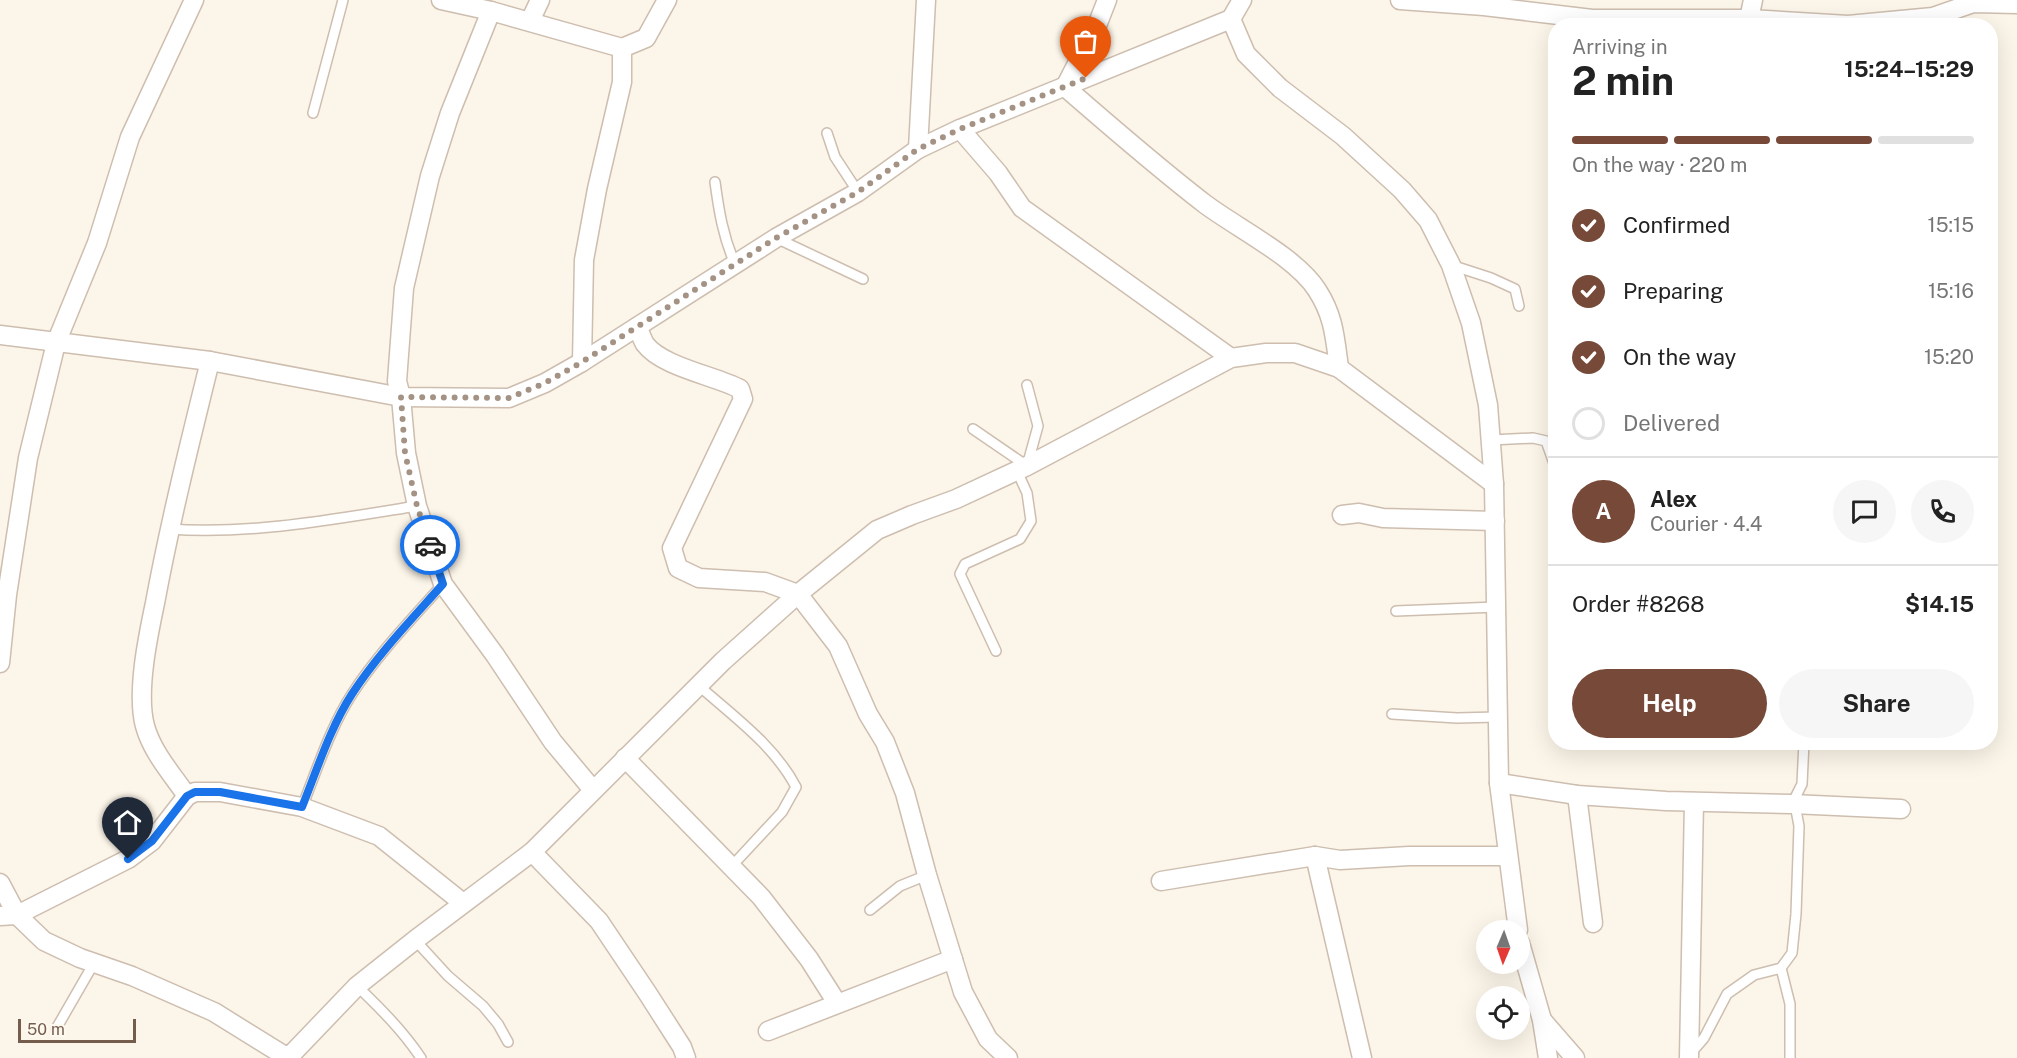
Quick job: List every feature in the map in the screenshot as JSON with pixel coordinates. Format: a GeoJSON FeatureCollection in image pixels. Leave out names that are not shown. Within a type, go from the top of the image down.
{"type":"FeatureCollection","features":[{"type":"Feature","properties":{"kind":"street"},"geometry":{"type":"LineString","coordinates":[[0,663],[3,594],[28,458],[56,343],[97,243],[130,137],[194,0]]}},
{"type":"Feature","properties":{"kind":"street"},"geometry":{"type":"LineString","coordinates":[[441,0],[530,21],[622,48],[646,38],[667,0]]}},
{"type":"Feature","properties":{"kind":"street"},"geometry":{"type":"LineString","coordinates":[[530,21],[540,0]]}},
{"type":"Feature","properties":{"kind":"street"},"geometry":{"type":"LineString","coordinates":[[918,149],[926,0]]}},
{"type":"Feature","properties":{"kind":"street"},"geometry":{"type":"LineString","coordinates":[[1065,87],[1098,23],[1107,0]]}},
{"type":"Feature","properties":{"kind":"street"},"geometry":{"type":"LineString","coordinates":[[0,335],[210,361],[401,397],[509,398],[545,383],[582,362],[776,238],[858,192],[918,149],[960,129],[1231,19],[1242,0]]}},
{"type":"Feature","properties":{"kind":"street"},"geometry":{"type":"LineString","coordinates":[[1400,0],[1486,3],[1585,18]]}},
{"type":"Feature","properties":{"kind":"street"},"geometry":{"type":"LineString","coordinates":[[1749,18],[1753,0]]}},
{"type":"Feature","properties":{"kind":"street"},"geometry":{"type":"LineString","coordinates":[[1922,18],[1933,17],[1973,1],[2017,4]]}},
{"type":"Feature","properties":{"kind":"street"},"geometry":{"type":"LineString","coordinates":[[491,11],[450,113],[430,176],[404,288],[397,381],[401,397],[405,453],[417,506],[443,584],[495,655],[553,742],[593,790]]}},
{"type":"Feature","properties":{"kind":"street"},"geometry":{"type":"LineString","coordinates":[[1231,19],[1246,54],[1280,88],[1343,136],[1402,190],[1428,220],[1451,265],[1472,323],[1488,405],[1491,440],[1495,521],[1499,783],[1517,920]]}},
{"type":"Feature","properties":{"kind":"street"},"geometry":{"type":"LineString","coordinates":[[582,362],[585,260],[597,189],[622,82],[622,48]]}},
{"type":"Feature","properties":{"kind":"street"},"geometry":{"type":"LineString","coordinates":[[1065,87],[1120,135],[1206,204],[1296,267],[1317,289],[1334,325],[1338,368]]}},
{"type":"Feature","properties":{"kind":"street"},"geometry":{"type":"LineString","coordinates":[[960,129],[998,173],[1022,208],[1231,358]]}},
{"type":"Feature","properties":{"kind":"street"},"geometry":{"type":"LineString","coordinates":[[637,327],[646,345],[658,355],[701,375],[727,382],[740,389],[743,399],[672,548],[678,568],[699,578],[765,582],[798,594],[838,646],[868,714],[885,742],[905,793],[963,992],[988,1039],[1008,1058]]}},
{"type":"Feature","properties":{"kind":"street"},"geometry":{"type":"LineString","coordinates":[[0,883],[8,915],[44,941],[80,958],[132,976],[214,1012],[288,1058],[357,986],[532,852],[698,685],[798,594],[877,530],[956,499],[1022,469],[1231,358],[1266,353],[1295,353],[1338,368],[1494,484]]}},
{"type":"Feature","properties":{"kind":"street"},"geometry":{"type":"LineString","coordinates":[[187,796],[150,742],[144,723],[145,654],[169,529],[210,361]]}},
{"type":"Feature","properties":{"kind":"street"},"geometry":{"type":"LineString","coordinates":[[1342,515],[1359,513],[1383,518],[1495,521]]}},
{"type":"Feature","properties":{"kind":"street"},"geometry":{"type":"LineString","coordinates":[[625,758],[761,897],[809,959],[837,1003]]}},
{"type":"Feature","properties":{"kind":"street"},"geometry":{"type":"LineString","coordinates":[[1499,783],[1577,795],[1694,802],[1901,809]]}},
{"type":"Feature","properties":{"kind":"street"},"geometry":{"type":"LineString","coordinates":[[8,915],[128,859],[152,841],[187,796],[195,792],[220,792],[302,807],[379,836],[463,903]]}},
{"type":"Feature","properties":{"kind":"street"},"geometry":{"type":"LineString","coordinates":[[1577,795],[1593,923]]}},
{"type":"Feature","properties":{"kind":"street"},"geometry":{"type":"LineString","coordinates":[[1690,1055],[1694,802]]}},
{"type":"Feature","properties":{"kind":"street"},"geometry":{"type":"LineString","coordinates":[[532,852],[598,921],[654,1003],[682,1047],[686,1058]]}},
{"type":"Feature","properties":{"kind":"street"},"geometry":{"type":"LineString","coordinates":[[1161,881],[1315,856],[1340,860],[1409,856],[1508,856]]}},
{"type":"Feature","properties":{"kind":"street"},"geometry":{"type":"LineString","coordinates":[[1315,856],[1362,1058]]}},
{"type":"Feature","properties":{"kind":"street"},"geometry":{"type":"LineString","coordinates":[[768,1030],[952,960]]}},
{"type":"Feature","properties":{"kind":"street"},"geometry":{"type":"LineString","coordinates":[[1529,974],[1542,1020],[1548,1058]]}},
{"type":"Feature","properties":{"kind":"street"},"geometry":{"type":"LineString","coordinates":[[1542,1020],[1575,1058]]}},
{"type":"Feature","properties":{"kind":"lane"},"geometry":{"type":"LineString","coordinates":[[313,113],[343,0]]}},
{"type":"Feature","properties":{"kind":"lane"},"geometry":{"type":"LineString","coordinates":[[827,133],[835,157],[858,192]]}},
{"type":"Feature","properties":{"kind":"lane"},"geometry":{"type":"LineString","coordinates":[[715,182],[719,218],[725,242],[735,264]]}},
{"type":"Feature","properties":{"kind":"lane"},"geometry":{"type":"LineString","coordinates":[[776,238],[863,279]]}},
{"type":"Feature","properties":{"kind":"lane"},"geometry":{"type":"LineString","coordinates":[[1451,265],[1515,289],[1519,306]]}},
{"type":"Feature","properties":{"kind":"lane"},"geometry":{"type":"LineString","coordinates":[[996,651],[960,574],[965,564],[1020,538],[1030,521],[1022,469],[1038,426],[1027,385]]}},
{"type":"Feature","properties":{"kind":"lane"},"geometry":{"type":"LineString","coordinates":[[973,429],[1022,469]]}},
{"type":"Feature","properties":{"kind":"lane"},"geometry":{"type":"LineString","coordinates":[[1491,440],[1533,438],[1546,441],[1548,447]]}},
{"type":"Feature","properties":{"kind":"lane"},"geometry":{"type":"LineString","coordinates":[[169,529],[206,531],[312,522],[417,506]]}},
{"type":"Feature","properties":{"kind":"lane"},"geometry":{"type":"LineString","coordinates":[[302,807],[351,694],[381,654],[443,584]]}},
{"type":"Feature","properties":{"kind":"lane"},"geometry":{"type":"LineString","coordinates":[[1396,611],[1496,607]]}},
{"type":"Feature","properties":{"kind":"lane"},"geometry":{"type":"LineString","coordinates":[[698,685],[758,737],[789,774],[796,787],[782,812],[731,867]]}},
{"type":"Feature","properties":{"kind":"lane"},"geometry":{"type":"LineString","coordinates":[[1392,714],[1457,718],[1497,717]]}},
{"type":"Feature","properties":{"kind":"lane"},"geometry":{"type":"LineString","coordinates":[[1690,1055],[1704,1038],[1727,994],[1754,975],[1781,968],[1792,953],[1796,914],[1799,826],[1796,810],[1792,804],[1802,784],[1804,750]]}},
{"type":"Feature","properties":{"kind":"lane"},"geometry":{"type":"LineString","coordinates":[[870,910],[900,886],[927,874]]}},
{"type":"Feature","properties":{"kind":"lane"},"geometry":{"type":"LineString","coordinates":[[415,940],[448,976],[483,1006],[498,1024],[508,1042]]}},
{"type":"Feature","properties":{"kind":"lane"},"geometry":{"type":"LineString","coordinates":[[56,1029],[94,963]]}},
{"type":"Feature","properties":{"kind":"lane"},"geometry":{"type":"LineString","coordinates":[[1781,968],[1790,1004],[1790,1058]]}},
{"type":"Feature","properties":{"kind":"lane"},"geometry":{"type":"LineString","coordinates":[[357,986],[408,1039],[421,1058]]}},
{"type":"Feature","properties":{"kind":"way so far"},"geometry":{"type":"LineString","coordinates":[[430,545],[417,506],[405,453],[401,397],[509,398],[545,383],[582,362],[776,238],[858,192],[918,149],[960,129],[1086,78]]}},
{"type":"Feature","properties":{"kind":"route"},"geometry":{"type":"LineString","coordinates":[[128,859],[152,841],[187,796],[195,792],[220,792],[302,807],[351,694],[381,654],[443,584],[430,545]]}}]}
